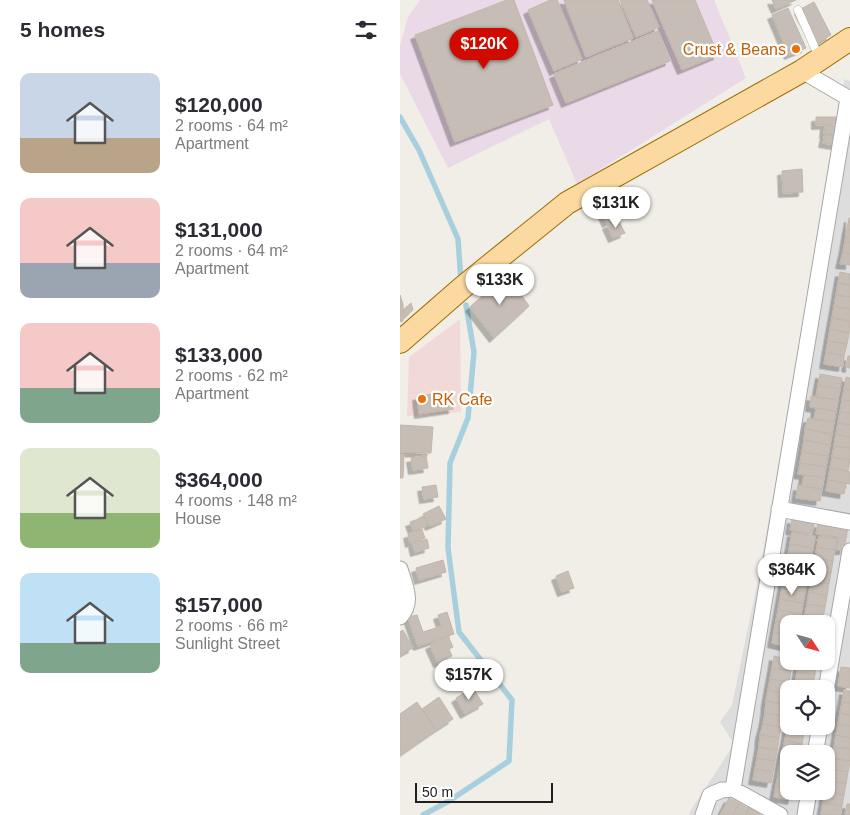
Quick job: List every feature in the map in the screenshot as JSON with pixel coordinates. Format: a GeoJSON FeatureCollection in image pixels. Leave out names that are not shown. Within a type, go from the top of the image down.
{"type":"FeatureCollection","features":[{"type":"Feature","properties":{"kind":"main road"},"geometry":{"type":"LineString","coordinates":[[400,342],[463,287],[567,203],[802,71],[850,39]]}},
{"type":"Feature","properties":{"kind":"street"},"geometry":{"type":"LineString","coordinates":[[733,789],[849,99],[802,71]]}},
{"type":"Feature","properties":{"kind":"street"},"geometry":{"type":"LineString","coordinates":[[779,509],[850,522]]}},
{"type":"Feature","properties":{"kind":"street"},"geometry":{"type":"LineString","coordinates":[[828,680],[850,551]]}},
{"type":"Feature","properties":{"kind":"street"},"geometry":{"type":"LineString","coordinates":[[400,569],[408,595],[408,606],[400,617]]}},
{"type":"Feature","properties":{"kind":"street"},"geometry":{"type":"LineString","coordinates":[[703,815],[710,795],[722,790],[733,789],[780,815]]}},
{"type":"Feature","properties":{"kind":"street"},"geometry":{"type":"LineString","coordinates":[[805,815],[808,800]]}},
{"type":"Feature","properties":{"kind":"lane"},"geometry":{"type":"LineString","coordinates":[[798,10],[820,59]]}},
{"type":"Feature","properties":{"kind":"shaded area"},"geometry":{"type":"Polygon","coordinates":[[[420,0],[714,0],[746,78],[577,184],[549,119],[448,168],[400,74],[400,46],[408,17],[420,0]]]}},
{"type":"Feature","properties":{"kind":"shaded area"},"geometry":{"type":"Polygon","coordinates":[[[844,79],[850,81],[850,815],[689,815],[734,744],[720,722],[732,705],[757,584],[843,113],[844,79]]]}},
{"type":"Feature","properties":{"kind":"shaded area"},"geometry":{"type":"Polygon","coordinates":[[[460,319],[461,412],[407,416],[409,357],[460,319]]]}},
{"type":"Feature","properties":{"kind":"building"},"geometry":{"type":"Polygon","coordinates":[[[507,0],[514,0],[553,105],[455,142],[415,35],[507,0]]]}},
{"type":"Feature","properties":{"kind":"building"},"geometry":{"type":"Polygon","coordinates":[[[550,0],[557,0],[582,59],[554,71],[528,10],[550,0]]]}},
{"type":"Feature","properties":{"kind":"building"},"geometry":{"type":"Polygon","coordinates":[[[564,0],[618,0],[633,38],[586,57],[564,0]]]}},
{"type":"Feature","properties":{"kind":"building"},"geometry":{"type":"Polygon","coordinates":[[[620,0],[647,0],[659,27],[636,37],[620,0]]]}},
{"type":"Feature","properties":{"kind":"building"},"geometry":{"type":"Polygon","coordinates":[[[652,0],[695,0],[718,55],[682,70],[652,0]]]}},
{"type":"Feature","properties":{"kind":"building"},"geometry":{"type":"Polygon","coordinates":[[[772,0],[796,0],[776,9],[772,0]]]}},
{"type":"Feature","properties":{"kind":"building"},"geometry":{"type":"Polygon","coordinates":[[[814,2],[831,35],[817,43],[799,10],[814,2]]]}},
{"type":"Feature","properties":{"kind":"building"},"geometry":{"type":"Polygon","coordinates":[[[788,8],[806,48],[789,55],[772,15],[788,8]]]}},
{"type":"Feature","properties":{"kind":"building"},"geometry":{"type":"Polygon","coordinates":[[[658,31],[670,61],[566,103],[554,74],[658,31]]]}},
{"type":"Feature","properties":{"kind":"building"},"geometry":{"type":"Polygon","coordinates":[[[816,117],[836,117],[836,124],[816,125],[816,117]]]}},
{"type":"Feature","properties":{"kind":"building"},"geometry":{"type":"Polygon","coordinates":[[[825,125],[837,126],[836,135],[824,134],[825,125]]]}},
{"type":"Feature","properties":{"kind":"building"},"geometry":{"type":"Polygon","coordinates":[[[825,134],[837,136],[836,145],[823,143],[825,134]]]}},
{"type":"Feature","properties":{"kind":"building"},"geometry":{"type":"Polygon","coordinates":[[[802,169],[803,192],[783,193],[782,171],[802,169]]]}},
{"type":"Feature","properties":{"kind":"building"},"geometry":{"type":"Polygon","coordinates":[[[608,189],[614,202],[600,209],[593,196],[608,189]]]}},
{"type":"Feature","properties":{"kind":"building"},"geometry":{"type":"Polygon","coordinates":[[[615,203],[621,216],[607,223],[601,210],[615,203]]]}},
{"type":"Feature","properties":{"kind":"building"},"geometry":{"type":"Polygon","coordinates":[[[850,218],[850,230],[847,229],[850,218]]]}},
{"type":"Feature","properties":{"kind":"building"},"geometry":{"type":"Polygon","coordinates":[[[618,220],[625,233],[613,238],[607,225],[618,220]]]}},
{"type":"Feature","properties":{"kind":"building"},"geometry":{"type":"Polygon","coordinates":[[[847,229],[850,230],[850,242],[845,241],[847,229]]]}},
{"type":"Feature","properties":{"kind":"building"},"geometry":{"type":"Polygon","coordinates":[[[845,241],[850,242],[850,254],[843,252],[845,241]]]}},
{"type":"Feature","properties":{"kind":"building"},"geometry":{"type":"Polygon","coordinates":[[[843,252],[850,254],[850,265],[840,264],[843,252]]]}},
{"type":"Feature","properties":{"kind":"building"},"geometry":{"type":"Polygon","coordinates":[[[840,272],[850,274],[850,285],[838,283],[840,272]]]}},
{"type":"Feature","properties":{"kind":"building"},"geometry":{"type":"Polygon","coordinates":[[[507,274],[529,306],[494,338],[470,307],[507,274]]]}},
{"type":"Feature","properties":{"kind":"building"},"geometry":{"type":"Polygon","coordinates":[[[838,283],[850,285],[850,297],[836,295],[838,283]]]}},
{"type":"Feature","properties":{"kind":"building"},"geometry":{"type":"Polygon","coordinates":[[[400,295],[403,304],[403,321],[400,322],[400,295]]]}},
{"type":"Feature","properties":{"kind":"building"},"geometry":{"type":"Polygon","coordinates":[[[836,295],[850,297],[850,309],[834,307],[836,295]]]}},
{"type":"Feature","properties":{"kind":"building"},"geometry":{"type":"Polygon","coordinates":[[[411,303],[413,310],[405,317],[403,310],[411,303]]]}},
{"type":"Feature","properties":{"kind":"building"},"geometry":{"type":"Polygon","coordinates":[[[834,307],[850,309],[850,321],[832,318],[834,307]]]}},
{"type":"Feature","properties":{"kind":"building"},"geometry":{"type":"Polygon","coordinates":[[[832,318],[850,321],[849,333],[830,329],[832,318]]]}},
{"type":"Feature","properties":{"kind":"building"},"geometry":{"type":"Polygon","coordinates":[[[830,329],[849,333],[847,344],[828,341],[830,329]]]}},
{"type":"Feature","properties":{"kind":"building"},"geometry":{"type":"Polygon","coordinates":[[[828,341],[847,344],[844,356],[826,352],[828,341]]]}},
{"type":"Feature","properties":{"kind":"building"},"geometry":{"type":"Polygon","coordinates":[[[826,352],[844,356],[843,367],[824,364],[826,352]]]}},
{"type":"Feature","properties":{"kind":"building"},"geometry":{"type":"Polygon","coordinates":[[[848,356],[850,356],[850,368],[846,367],[848,356]]]}},
{"type":"Feature","properties":{"kind":"building"},"geometry":{"type":"Polygon","coordinates":[[[820,374],[842,378],[840,389],[818,385],[820,374]]]}},
{"type":"Feature","properties":{"kind":"building"},"geometry":{"type":"Polygon","coordinates":[[[846,377],[850,378],[850,390],[844,389],[846,377]]]}},
{"type":"Feature","properties":{"kind":"building"},"geometry":{"type":"Polygon","coordinates":[[[818,385],[840,389],[838,400],[816,397],[818,385]]]}},
{"type":"Feature","properties":{"kind":"building"},"geometry":{"type":"Polygon","coordinates":[[[844,389],[850,390],[850,401],[842,400],[844,389]]]}},
{"type":"Feature","properties":{"kind":"building"},"geometry":{"type":"Polygon","coordinates":[[[451,392],[453,409],[419,414],[417,396],[451,392]]]}},
{"type":"Feature","properties":{"kind":"building"},"geometry":{"type":"Polygon","coordinates":[[[811,396],[838,400],[836,411],[810,407],[811,396]]]}},
{"type":"Feature","properties":{"kind":"building"},"geometry":{"type":"Polygon","coordinates":[[[842,400],[850,401],[850,413],[840,412],[842,400]]]}},
{"type":"Feature","properties":{"kind":"building"},"geometry":{"type":"Polygon","coordinates":[[[816,408],[836,411],[834,422],[814,419],[816,408]]]}},
{"type":"Feature","properties":{"kind":"building"},"geometry":{"type":"Polygon","coordinates":[[[840,412],[850,413],[850,425],[838,423],[840,412]]]}},
{"type":"Feature","properties":{"kind":"building"},"geometry":{"type":"Polygon","coordinates":[[[808,418],[834,422],[832,434],[805,429],[808,418]]]}},
{"type":"Feature","properties":{"kind":"building"},"geometry":{"type":"Polygon","coordinates":[[[838,423],[850,425],[850,437],[836,434],[838,423]]]}},
{"type":"Feature","properties":{"kind":"building"},"geometry":{"type":"Polygon","coordinates":[[[400,425],[433,427],[431,453],[400,452],[400,425]]]}},
{"type":"Feature","properties":{"kind":"building"},"geometry":{"type":"Polygon","coordinates":[[[805,429],[832,434],[830,445],[804,440],[805,429]]]}},
{"type":"Feature","properties":{"kind":"building"},"geometry":{"type":"Polygon","coordinates":[[[836,434],[850,437],[850,448],[834,446],[836,434]]]}},
{"type":"Feature","properties":{"kind":"building"},"geometry":{"type":"Polygon","coordinates":[[[804,440],[830,445],[828,456],[802,452],[804,440]]]}},
{"type":"Feature","properties":{"kind":"building"},"geometry":{"type":"Polygon","coordinates":[[[834,446],[850,448],[850,460],[832,457],[834,446]]]}},
{"type":"Feature","properties":{"kind":"building"},"geometry":{"type":"Polygon","coordinates":[[[802,452],[828,456],[826,467],[800,463],[802,452]]]}},
{"type":"Feature","properties":{"kind":"building"},"geometry":{"type":"Polygon","coordinates":[[[400,455],[404,455],[403,478],[400,478],[400,455]]]}},
{"type":"Feature","properties":{"kind":"building"},"geometry":{"type":"Polygon","coordinates":[[[426,456],[428,468],[413,470],[411,458],[426,456]]]}},
{"type":"Feature","properties":{"kind":"building"},"geometry":{"type":"Polygon","coordinates":[[[832,457],[850,460],[848,471],[830,468],[832,457]]]}},
{"type":"Feature","properties":{"kind":"building"},"geometry":{"type":"Polygon","coordinates":[[[800,463],[826,467],[824,478],[798,474],[800,463]]]}},
{"type":"Feature","properties":{"kind":"building"},"geometry":{"type":"Polygon","coordinates":[[[830,468],[850,472],[850,484],[828,480],[830,468]]]}},
{"type":"Feature","properties":{"kind":"building"},"geometry":{"type":"Polygon","coordinates":[[[804,475],[824,478],[822,489],[802,486],[804,475]]]}},
{"type":"Feature","properties":{"kind":"building"},"geometry":{"type":"Polygon","coordinates":[[[828,480],[846,483],[844,494],[826,491],[828,480]]]}},
{"type":"Feature","properties":{"kind":"building"},"geometry":{"type":"Polygon","coordinates":[[[436,485],[438,497],[424,499],[422,487],[436,485]]]}},
{"type":"Feature","properties":{"kind":"building"},"geometry":{"type":"Polygon","coordinates":[[[798,486],[822,489],[820,501],[796,498],[798,486]]]}},
{"type":"Feature","properties":{"kind":"building"},"geometry":{"type":"Polygon","coordinates":[[[439,506],[446,519],[430,526],[423,514],[439,506]]]}},
{"type":"Feature","properties":{"kind":"building"},"geometry":{"type":"Polygon","coordinates":[[[424,517],[427,526],[413,530],[410,522],[424,517]]]}},
{"type":"Feature","properties":{"kind":"building"},"geometry":{"type":"Polygon","coordinates":[[[792,519],[814,523],[812,534],[790,530],[792,519]]]}},
{"type":"Feature","properties":{"kind":"building"},"geometry":{"type":"Polygon","coordinates":[[[818,523],[848,527],[844,550],[837,550],[838,537],[816,534],[818,523]]]}},
{"type":"Feature","properties":{"kind":"building"},"geometry":{"type":"Polygon","coordinates":[[[422,530],[425,538],[410,543],[408,534],[422,530]]]}},
{"type":"Feature","properties":{"kind":"building"},"geometry":{"type":"Polygon","coordinates":[[[792,532],[815,536],[813,548],[790,544],[792,532]]]}},
{"type":"Feature","properties":{"kind":"building"},"geometry":{"type":"Polygon","coordinates":[[[819,536],[837,539],[835,550],[817,547],[819,536]]]}},
{"type":"Feature","properties":{"kind":"building"},"geometry":{"type":"Polygon","coordinates":[[[427,539],[429,548],[415,552],[413,543],[427,539]]]}},
{"type":"Feature","properties":{"kind":"building"},"geometry":{"type":"Polygon","coordinates":[[[790,544],[813,548],[811,559],[788,555],[790,544]]]}},
{"type":"Feature","properties":{"kind":"building"},"geometry":{"type":"Polygon","coordinates":[[[817,547],[835,550],[833,561],[815,558],[817,547]]]}},
{"type":"Feature","properties":{"kind":"building"},"geometry":{"type":"Polygon","coordinates":[[[788,555],[811,559],[809,570],[786,566],[788,555]]]}},
{"type":"Feature","properties":{"kind":"building"},"geometry":{"type":"Polygon","coordinates":[[[815,558],[833,561],[831,573],[813,570],[815,558]]]}},
{"type":"Feature","properties":{"kind":"building"},"geometry":{"type":"Polygon","coordinates":[[[443,560],[446,572],[419,580],[416,568],[443,560]]]}},
{"type":"Feature","properties":{"kind":"building"},"geometry":{"type":"Polygon","coordinates":[[[786,566],[809,570],[807,581],[784,577],[786,566]]]}},
{"type":"Feature","properties":{"kind":"building"},"geometry":{"type":"Polygon","coordinates":[[[813,570],[831,573],[829,584],[811,581],[813,570]]]}},
{"type":"Feature","properties":{"kind":"building"},"geometry":{"type":"Polygon","coordinates":[[[568,571],[574,588],[562,592],[556,576],[568,571]]]}},
{"type":"Feature","properties":{"kind":"building"},"geometry":{"type":"Polygon","coordinates":[[[784,577],[807,581],[805,592],[782,588],[784,577]]]}},
{"type":"Feature","properties":{"kind":"building"},"geometry":{"type":"Polygon","coordinates":[[[811,581],[829,584],[827,596],[809,592],[811,581]]]}},
{"type":"Feature","properties":{"kind":"building"},"geometry":{"type":"Polygon","coordinates":[[[782,588],[805,592],[803,603],[780,599],[782,588]]]}},
{"type":"Feature","properties":{"kind":"building"},"geometry":{"type":"Polygon","coordinates":[[[809,592],[827,596],[825,607],[807,604],[809,592]]]}},
{"type":"Feature","properties":{"kind":"building"},"geometry":{"type":"Polygon","coordinates":[[[780,599],[803,603],[801,614],[778,610],[780,599]]]}},
{"type":"Feature","properties":{"kind":"building"},"geometry":{"type":"Polygon","coordinates":[[[807,604],[825,607],[824,615],[805,615],[807,604]]]}},
{"type":"Feature","properties":{"kind":"building"},"geometry":{"type":"Polygon","coordinates":[[[778,610],[801,614],[780,615],[780,622],[776,621],[778,610]]]}},
{"type":"Feature","properties":{"kind":"building"},"geometry":{"type":"Polygon","coordinates":[[[447,612],[454,634],[418,646],[408,617],[417,615],[423,632],[442,626],[438,615],[447,612]]]}},
{"type":"Feature","properties":{"kind":"building"},"geometry":{"type":"Polygon","coordinates":[[[776,621],[780,622],[780,633],[774,632],[776,621]]]}},
{"type":"Feature","properties":{"kind":"building"},"geometry":{"type":"Polygon","coordinates":[[[403,630],[413,648],[400,655],[400,632],[403,630]]]}},
{"type":"Feature","properties":{"kind":"building"},"geometry":{"type":"Polygon","coordinates":[[[774,632],[780,633],[780,645],[772,643],[774,632]]]}},
{"type":"Feature","properties":{"kind":"building"},"geometry":{"type":"Polygon","coordinates":[[[448,636],[453,647],[449,649],[452,656],[438,663],[430,645],[448,636]]]}},
{"type":"Feature","properties":{"kind":"building"},"geometry":{"type":"Polygon","coordinates":[[[774,656],[780,658],[780,669],[772,668],[774,656]]]}},
{"type":"Feature","properties":{"kind":"building"},"geometry":{"type":"Polygon","coordinates":[[[841,667],[850,668],[850,688],[838,686],[841,667]]]}},
{"type":"Feature","properties":{"kind":"building"},"geometry":{"type":"Polygon","coordinates":[[[772,668],[791,671],[789,680],[770,679],[772,668]]]}},
{"type":"Feature","properties":{"kind":"building"},"geometry":{"type":"Polygon","coordinates":[[[797,670],[815,670],[815,675],[797,672],[797,670]]]}},
{"type":"Feature","properties":{"kind":"building"},"geometry":{"type":"Polygon","coordinates":[[[797,672],[815,675],[814,680],[796,680],[797,672]]]}},
{"type":"Feature","properties":{"kind":"building"},"geometry":{"type":"Polygon","coordinates":[[[770,679],[780,681],[780,692],[768,690],[770,679]]]}},
{"type":"Feature","properties":{"kind":"building"},"geometry":{"type":"Polygon","coordinates":[[[473,688],[483,704],[465,714],[456,698],[473,688]]]}},
{"type":"Feature","properties":{"kind":"building"},"geometry":{"type":"Polygon","coordinates":[[[768,690],[780,692],[780,704],[766,701],[768,690]]]}},
{"type":"Feature","properties":{"kind":"building"},"geometry":{"type":"Polygon","coordinates":[[[844,690],[850,691],[850,703],[842,702],[844,690]]]}},
{"type":"Feature","properties":{"kind":"building"},"geometry":{"type":"Polygon","coordinates":[[[439,697],[453,719],[436,730],[422,709],[439,697]]]}},
{"type":"Feature","properties":{"kind":"building"},"geometry":{"type":"Polygon","coordinates":[[[766,701],[780,704],[780,716],[765,713],[766,701]]]}},
{"type":"Feature","properties":{"kind":"building"},"geometry":{"type":"Polygon","coordinates":[[[417,702],[436,730],[400,755],[400,714],[417,702]]]}},
{"type":"Feature","properties":{"kind":"building"},"geometry":{"type":"Polygon","coordinates":[[[842,702],[850,703],[850,715],[840,713],[842,702]]]}},
{"type":"Feature","properties":{"kind":"building"},"geometry":{"type":"Polygon","coordinates":[[[765,713],[780,716],[780,727],[763,724],[765,713]]]}},
{"type":"Feature","properties":{"kind":"building"},"geometry":{"type":"Polygon","coordinates":[[[840,713],[850,715],[850,726],[838,724],[840,713]]]}},
{"type":"Feature","properties":{"kind":"building"},"geometry":{"type":"Polygon","coordinates":[[[763,724],[780,727],[779,738],[760,735],[763,724]]]}},
{"type":"Feature","properties":{"kind":"building"},"geometry":{"type":"Polygon","coordinates":[[[838,724],[850,726],[850,738],[836,735],[838,724]]]}},
{"type":"Feature","properties":{"kind":"building"},"geometry":{"type":"Polygon","coordinates":[[[760,735],[779,738],[777,750],[759,747],[760,735]]]}},
{"type":"Feature","properties":{"kind":"building"},"geometry":{"type":"Polygon","coordinates":[[[786,735],[804,735],[802,744],[785,740],[786,735]]]}},
{"type":"Feature","properties":{"kind":"building"},"geometry":{"type":"Polygon","coordinates":[[[836,735],[850,738],[850,749],[835,747],[836,735]]]}},
{"type":"Feature","properties":{"kind":"building"},"geometry":{"type":"Polygon","coordinates":[[[785,740],[802,744],[802,745],[784,745],[785,740]]]}},
{"type":"Feature","properties":{"kind":"building"},"geometry":{"type":"Polygon","coordinates":[[[759,747],[777,750],[775,761],[757,758],[759,747]]]}},
{"type":"Feature","properties":{"kind":"building"},"geometry":{"type":"Polygon","coordinates":[[[835,747],[850,749],[850,761],[835,759],[835,747]]]}},
{"type":"Feature","properties":{"kind":"building"},"geometry":{"type":"Polygon","coordinates":[[[757,758],[775,761],[773,772],[755,769],[757,758]]]}},
{"type":"Feature","properties":{"kind":"building"},"geometry":{"type":"Polygon","coordinates":[[[835,759],[850,761],[848,772],[835,770],[835,759]]]}},
{"type":"Feature","properties":{"kind":"building"},"geometry":{"type":"Polygon","coordinates":[[[755,769],[773,772],[771,783],[753,780],[755,769]]]}},
{"type":"Feature","properties":{"kind":"building"},"geometry":{"type":"Polygon","coordinates":[[[835,770],[848,772],[846,784],[835,782],[835,770]]]}},
{"type":"Feature","properties":{"kind":"building"},"geometry":{"type":"Polygon","coordinates":[[[778,775],[780,775],[780,787],[776,786],[778,775]]]}},
{"type":"Feature","properties":{"kind":"building"},"geometry":{"type":"Polygon","coordinates":[[[835,782],[846,784],[844,795],[835,793],[835,782]]]}},
{"type":"Feature","properties":{"kind":"building"},"geometry":{"type":"Polygon","coordinates":[[[776,786],[780,787],[780,798],[774,797],[776,786]]]}},
{"type":"Feature","properties":{"kind":"building"},"geometry":{"type":"Polygon","coordinates":[[[835,793],[844,795],[842,806],[823,803],[824,800],[835,800],[835,793]]]}},
{"type":"Feature","properties":{"kind":"building"},"geometry":{"type":"Polygon","coordinates":[[[729,798],[739,803],[733,815],[720,815],[729,798]]]}},
{"type":"Feature","properties":{"kind":"building"},"geometry":{"type":"Polygon","coordinates":[[[739,803],[749,809],[746,815],[733,815],[739,803]]]}},
{"type":"Feature","properties":{"kind":"building"},"geometry":{"type":"Polygon","coordinates":[[[752,803],[762,808],[759,815],[746,815],[752,803]]]}},
{"type":"Feature","properties":{"kind":"building"},"geometry":{"type":"Polygon","coordinates":[[[823,803],[842,806],[840,815],[821,814],[823,803]]]}},
{"type":"Feature","properties":{"kind":"building"},"geometry":{"type":"Polygon","coordinates":[[[847,804],[850,804],[850,815],[845,814],[847,804]]]}},
{"type":"Feature","properties":{"kind":"waterway"},"geometry":{"type":"LineString","coordinates":[[400,117],[419,150],[458,239],[461,281]]}},
{"type":"Feature","properties":{"kind":"waterway"},"geometry":{"type":"LineString","coordinates":[[423,815],[449,801],[509,761],[512,700],[459,632],[448,548],[450,463],[468,418],[474,352],[466,305]]}},
{"type":"Feature","properties":{"kind":"place","name":"Crust & Beans"},"geometry":{"type":"Point","coordinates":[796,49]}},
{"type":"Feature","properties":{"kind":"place","name":"RK Cafe"},"geometry":{"type":"Point","coordinates":[422,399]}}]}
